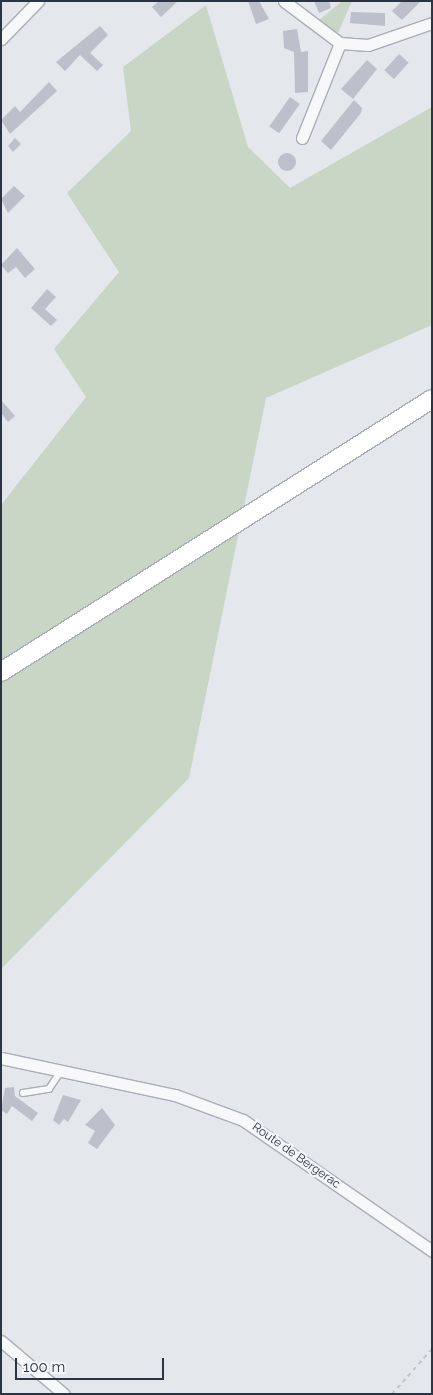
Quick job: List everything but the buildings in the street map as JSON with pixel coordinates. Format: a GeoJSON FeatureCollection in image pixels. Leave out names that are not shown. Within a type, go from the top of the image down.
{"type":"FeatureCollection","features":[{"type":"Feature","properties":{"kind":"main road"},"geometry":{"type":"LineString","coordinates":[[1,672],[432,400]]}},
{"type":"Feature","properties":{"kind":"street"},"geometry":{"type":"LineString","coordinates":[[1,39],[38,1]]}},
{"type":"Feature","properties":{"kind":"street"},"geometry":{"type":"LineString","coordinates":[[284,1],[340,43],[368,45],[432,23]]}},
{"type":"Feature","properties":{"kind":"street"},"geometry":{"type":"LineString","coordinates":[[302,138],[340,43]]}},
{"type":"Feature","properties":{"kind":"street","name":"Route de Bergerac"},"geometry":{"type":"LineString","coordinates":[[1,1058],[175,1094],[243,1120],[432,1251]]}},
{"type":"Feature","properties":{"kind":"street"},"geometry":{"type":"LineString","coordinates":[[1,1341],[64,1394]]}},
{"type":"Feature","properties":{"kind":"lane"},"geometry":{"type":"LineString","coordinates":[[23,1093],[49,1089],[62,1070]]}},
{"type":"Feature","properties":{"kind":"path"},"geometry":{"type":"LineString","coordinates":[[392,1394],[432,1349]]}},
{"type":"Feature","properties":{"kind":"green space"},"geometry":{"type":"Polygon","coordinates":[[[342,1],[352,1],[338,33],[317,22],[342,1]]]}},
{"type":"Feature","properties":{"kind":"green space"},"geometry":{"type":"Polygon","coordinates":[[[206,5],[248,147],[290,188],[432,107],[432,325],[266,398],[189,778],[1,969],[1,505],[86,397],[54,349],[119,272],[67,193],[131,131],[123,67],[206,5]]]}}]}
